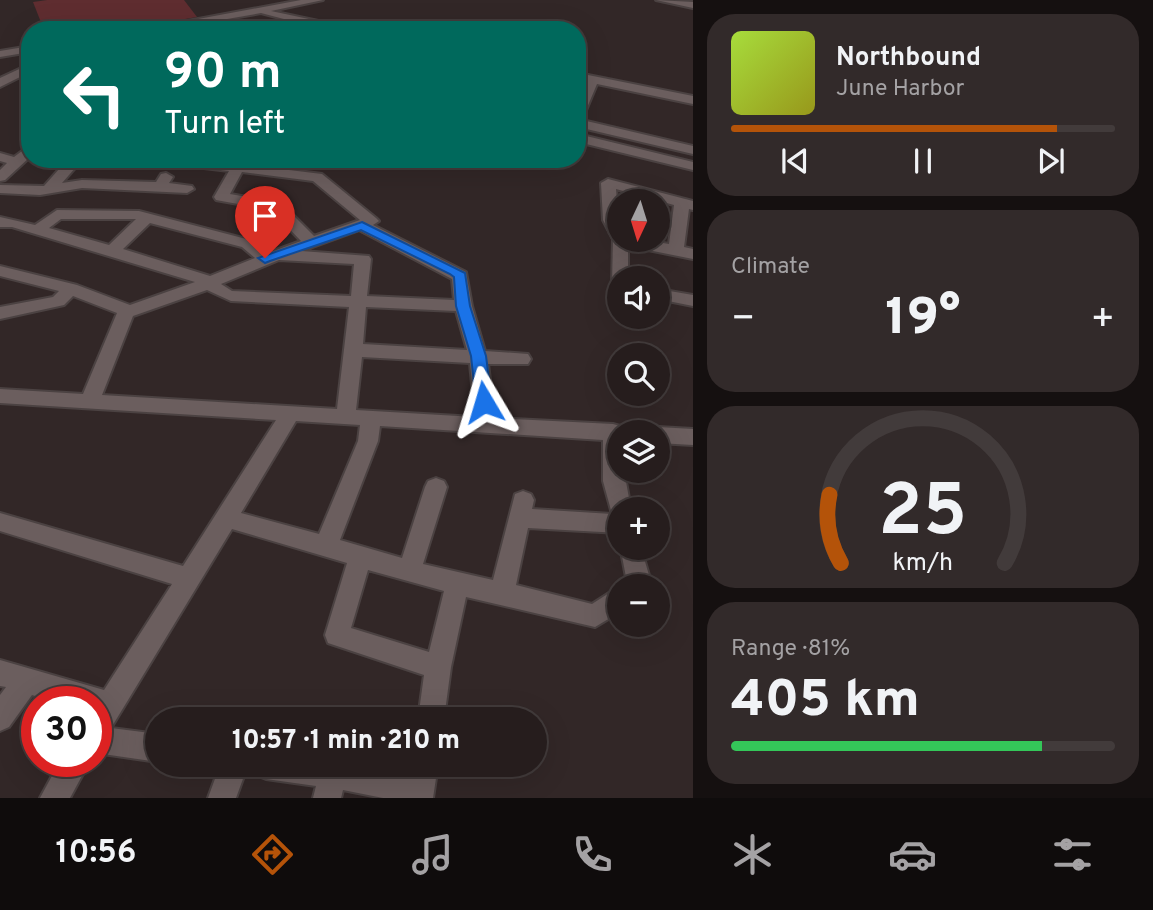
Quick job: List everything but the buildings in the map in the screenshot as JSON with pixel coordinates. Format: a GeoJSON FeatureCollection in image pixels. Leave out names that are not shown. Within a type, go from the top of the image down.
{"type":"FeatureCollection","features":[{"type":"Feature","properties":{"kind":"street"},"geometry":{"type":"LineString","coordinates":[[193,21],[318,0]]}},
{"type":"Feature","properties":{"kind":"street"},"geometry":{"type":"LineString","coordinates":[[661,0],[693,5]]}},
{"type":"Feature","properties":{"kind":"street"},"geometry":{"type":"LineString","coordinates":[[304,1],[327,21]]}},
{"type":"Feature","properties":{"kind":"street"},"geometry":{"type":"LineString","coordinates":[[255,11],[298,21]]}},
{"type":"Feature","properties":{"kind":"street"},"geometry":{"type":"LineString","coordinates":[[0,54],[21,50]]}},
{"type":"Feature","properties":{"kind":"street"},"geometry":{"type":"LineString","coordinates":[[0,83],[21,72]]}},
{"type":"Feature","properties":{"kind":"street"},"geometry":{"type":"LineString","coordinates":[[586,78],[693,100]]}},
{"type":"Feature","properties":{"kind":"street"},"geometry":{"type":"LineString","coordinates":[[586,92],[594,80]]}},
{"type":"Feature","properties":{"kind":"street"},"geometry":{"type":"LineString","coordinates":[[586,125],[693,150]]}},
{"type":"Feature","properties":{"kind":"street"},"geometry":{"type":"LineString","coordinates":[[586,140],[693,166]]}},
{"type":"Feature","properties":{"kind":"street"},"geometry":{"type":"LineString","coordinates":[[0,157],[17,162]]}},
{"type":"Feature","properties":{"kind":"street"},"geometry":{"type":"LineString","coordinates":[[0,177],[21,158]]}},
{"type":"Feature","properties":{"kind":"street"},"geometry":{"type":"LineString","coordinates":[[49,189],[68,168]]}},
{"type":"Feature","properties":{"kind":"street"},"geometry":{"type":"LineString","coordinates":[[160,186],[167,168]]}},
{"type":"Feature","properties":{"kind":"street"},"geometry":{"type":"LineString","coordinates":[[126,312],[161,302],[208,281],[362,226],[371,221],[317,177],[238,168],[221,197],[276,206],[312,243]]}},
{"type":"Feature","properties":{"kind":"street"},"geometry":{"type":"LineString","coordinates":[[608,189],[608,183],[630,189]]}},
{"type":"Feature","properties":{"kind":"street"},"geometry":{"type":"LineString","coordinates":[[0,189],[49,189],[82,184],[187,189]]}},
{"type":"Feature","properties":{"kind":"street"},"geometry":{"type":"LineString","coordinates":[[670,200],[687,205],[676,250]]}},
{"type":"Feature","properties":{"kind":"street"},"geometry":{"type":"LineString","coordinates":[[38,230],[57,214],[148,216],[248,244],[271,257],[363,259],[346,416]]}},
{"type":"Feature","properties":{"kind":"street"},"geometry":{"type":"LineString","coordinates":[[112,251],[148,216]]}},
{"type":"Feature","properties":{"kind":"street"},"geometry":{"type":"LineString","coordinates":[[0,222],[38,230],[208,281],[222,294],[231,296],[463,306]]}},
{"type":"Feature","properties":{"kind":"street"},"geometry":{"type":"LineString","coordinates":[[362,226],[455,271],[460,276],[463,306],[478,356],[486,425]]}},
{"type":"Feature","properties":{"kind":"street"},"geometry":{"type":"LineString","coordinates":[[670,249],[693,254]]}},
{"type":"Feature","properties":{"kind":"street"},"geometry":{"type":"LineString","coordinates":[[0,271],[71,289],[126,312]]}},
{"type":"Feature","properties":{"kind":"street"},"geometry":{"type":"LineString","coordinates":[[0,313],[58,301],[71,289]]}},
{"type":"Feature","properties":{"kind":"street"},"geometry":{"type":"LineString","coordinates":[[670,296],[693,301]]}},
{"type":"Feature","properties":{"kind":"street"},"geometry":{"type":"LineString","coordinates":[[90,401],[126,312]]}},
{"type":"Feature","properties":{"kind":"street"},"geometry":{"type":"LineString","coordinates":[[352,350],[522,359]]}},
{"type":"Feature","properties":{"kind":"street"},"geometry":{"type":"LineString","coordinates":[[0,396],[607,432]]}},
{"type":"Feature","properties":{"kind":"street"},"geometry":{"type":"LineString","coordinates":[[112,701],[285,424],[289,412]]}},
{"type":"Feature","properties":{"kind":"street"},"geometry":{"type":"LineString","coordinates":[[326,546],[368,441],[371,418]]}},
{"type":"Feature","properties":{"kind":"street"},"geometry":{"type":"LineString","coordinates":[[670,435],[693,436]]}},
{"type":"Feature","properties":{"kind":"street"},"geometry":{"type":"LineString","coordinates":[[409,571],[436,486]]}},
{"type":"Feature","properties":{"kind":"street"},"geometry":{"type":"LineString","coordinates":[[502,593],[521,509],[607,522]]}},
{"type":"Feature","properties":{"kind":"street"},"geometry":{"type":"LineString","coordinates":[[227,518],[457,584],[595,616],[607,607]]}},
{"type":"Feature","properties":{"kind":"street"},"geometry":{"type":"LineString","coordinates":[[0,522],[187,578]]}},
{"type":"Feature","properties":{"kind":"street"},"geometry":{"type":"LineString","coordinates":[[360,557],[337,635],[438,667]]}},
{"type":"Feature","properties":{"kind":"street"},"geometry":{"type":"LineString","coordinates":[[432,707],[457,584]]}},
{"type":"Feature","properties":{"kind":"street"},"geometry":{"type":"LineString","coordinates":[[0,673],[37,686]]}},
{"type":"Feature","properties":{"kind":"street"},"geometry":{"type":"LineString","coordinates":[[0,718],[26,681]]}},
{"type":"Feature","properties":{"kind":"street"},"geometry":{"type":"LineString","coordinates":[[112,741],[145,746]]}},
{"type":"Feature","properties":{"kind":"street"},"geometry":{"type":"LineString","coordinates":[[54,798],[66,777]]}},
{"type":"Feature","properties":{"kind":"street"},"geometry":{"type":"LineString","coordinates":[[222,798],[230,777]]}},
{"type":"Feature","properties":{"kind":"street"},"geometry":{"type":"LineString","coordinates":[[303,777],[330,786],[425,796],[424,777]]}},
{"type":"Feature","properties":{"kind":"shaded area"},"geometry":{"type":"Polygon","coordinates":[[[184,0],[197,17],[173,21],[40,21],[33,2],[184,0]]]}},
{"type":"Feature","properties":{"kind":"route"},"geometry":{"type":"LineString","coordinates":[[265,258],[362,226],[455,271],[460,276],[463,306],[478,356],[484,402]]}}]}
